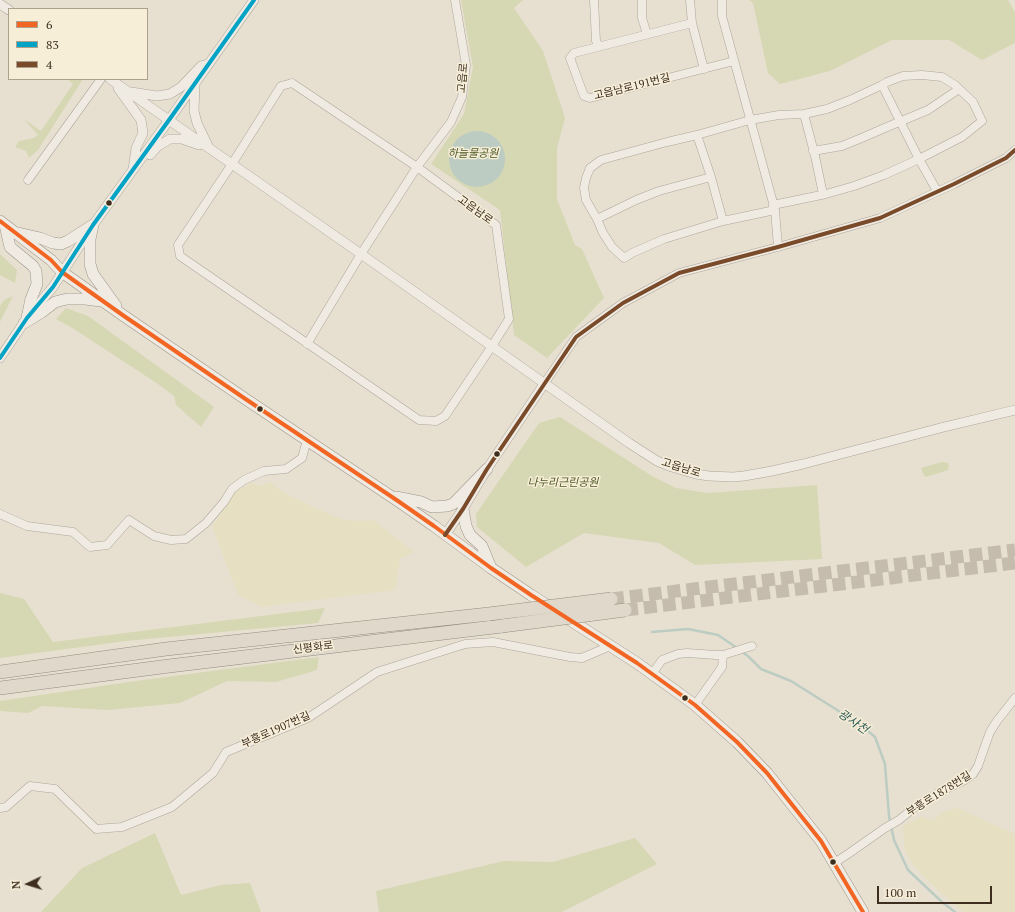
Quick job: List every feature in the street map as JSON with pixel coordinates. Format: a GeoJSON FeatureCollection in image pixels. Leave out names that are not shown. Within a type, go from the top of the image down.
{"type":"FeatureCollection","features":[{"type":"Feature","properties":{"kind":"highway","name":"신평화로"},"geometry":{"type":"LineString","coordinates":[[0,672],[166,649],[489,614],[611,599]]}},
{"type":"Feature","properties":{"kind":"highway","name":"신평화로"},"geometry":{"type":"LineString","coordinates":[[0,688],[625,610]]}},
{"type":"Feature","properties":{"kind":"main road"},"geometry":{"type":"LineString","coordinates":[[2,223],[51,260],[62,272],[124,316],[389,495],[491,568],[637,663],[695,705],[737,742],[767,773],[821,841],[863,912]]}},
{"type":"Feature","properties":{"kind":"main road"},"geometry":{"type":"LineString","coordinates":[[2,223],[10,247],[33,266],[36,271],[37,284],[31,298],[25,320]]}},
{"type":"Feature","properties":{"kind":"main road"},"geometry":{"type":"LineString","coordinates":[[15,233],[61,244],[93,225]]}},
{"type":"Feature","properties":{"kind":"main road"},"geometry":{"type":"LineString","coordinates":[[93,225],[90,239],[90,264],[93,274],[124,316]]}},
{"type":"Feature","properties":{"kind":"main road"},"geometry":{"type":"LineString","coordinates":[[25,320],[42,312],[55,302],[67,299],[85,299],[104,302]]}},
{"type":"Feature","properties":{"kind":"main road"},"geometry":{"type":"LineString","coordinates":[[389,495],[421,502],[432,507],[447,506],[453,504],[487,469]]}},
{"type":"Feature","properties":{"kind":"main road"},"geometry":{"type":"LineString","coordinates":[[463,508],[466,526],[470,535],[482,546],[491,568]]}},
{"type":"Feature","properties":{"kind":"street"},"geometry":{"type":"LineString","coordinates":[[0,358],[25,320],[53,287],[93,225],[170,120],[254,0]]}},
{"type":"Feature","properties":{"kind":"street","name":"고읍로"},"geometry":{"type":"LineString","coordinates":[[417,167],[451,122],[462,97],[466,65],[455,0]]}},
{"type":"Feature","properties":{"kind":"street"},"geometry":{"type":"LineString","coordinates":[[594,0],[596,41],[599,46]]}},
{"type":"Feature","properties":{"kind":"street"},"geometry":{"type":"LineString","coordinates":[[642,0],[642,18],[647,34]]}},
{"type":"Feature","properties":{"kind":"street"},"geometry":{"type":"LineString","coordinates":[[690,0],[692,23],[704,69]]}},
{"type":"Feature","properties":{"kind":"street"},"geometry":{"type":"LineString","coordinates":[[722,0],[722,16],[774,208],[778,247]]}},
{"type":"Feature","properties":{"kind":"street","name":"고읍남로191번길"},"geometry":{"type":"LineString","coordinates":[[692,23],[574,53],[570,58],[584,96],[590,98],[734,61]]}},
{"type":"Feature","properties":{"kind":"street"},"geometry":{"type":"LineString","coordinates":[[128,92],[157,96],[170,94],[182,87],[201,66],[209,64]]}},
{"type":"Feature","properties":{"kind":"street"},"geometry":{"type":"LineString","coordinates":[[922,75],[942,77],[955,85],[973,102],[982,121],[962,136],[919,159],[884,175],[854,186],[723,221],[664,239],[624,258],[612,247],[586,200],[584,188],[590,168],[601,160],[750,120],[779,114],[804,114],[833,107],[903,76],[922,75]]}},
{"type":"Feature","properties":{"kind":"street"},"geometry":{"type":"LineString","coordinates":[[28,180],[100,80]]}},
{"type":"Feature","properties":{"kind":"street"},"geometry":{"type":"LineString","coordinates":[[112,80],[232,164]]}},
{"type":"Feature","properties":{"kind":"street"},"geometry":{"type":"LineString","coordinates":[[112,80],[141,120],[143,133],[136,148],[129,176]]}},
{"type":"Feature","properties":{"kind":"street","name":"고읍남로"},"geometry":{"type":"LineString","coordinates":[[292,83],[417,167],[496,225],[509,319],[445,416],[436,422],[419,420],[180,256],[178,245],[232,164],[281,86],[292,83]]}},
{"type":"Feature","properties":{"kind":"street"},"geometry":{"type":"LineString","coordinates":[[195,84],[194,111],[197,123],[208,148]]}},
{"type":"Feature","properties":{"kind":"street"},"geometry":{"type":"LineString","coordinates":[[882,85],[937,192]]}},
{"type":"Feature","properties":{"kind":"street"},"geometry":{"type":"LineString","coordinates":[[814,151],[842,146],[864,138],[928,110],[959,89]]}},
{"type":"Feature","properties":{"kind":"street"},"geometry":{"type":"LineString","coordinates":[[804,114],[823,194]]}},
{"type":"Feature","properties":{"kind":"street"},"geometry":{"type":"LineString","coordinates":[[697,135],[711,177],[723,221]]}},
{"type":"Feature","properties":{"kind":"street"},"geometry":{"type":"LineString","coordinates":[[129,176],[158,146],[170,139],[182,140],[208,148]]}},
{"type":"Feature","properties":{"kind":"street"},"geometry":{"type":"LineString","coordinates":[[444,535],[576,337],[623,303],[679,273],[880,218],[1006,158],[1015,150]]}},
{"type":"Feature","properties":{"kind":"street","name":"고읍남로"},"geometry":{"type":"LineString","coordinates":[[232,164],[629,443],[657,461],[672,467],[696,474],[722,477],[772,472],[1015,410]]}},
{"type":"Feature","properties":{"kind":"street"},"geometry":{"type":"LineString","coordinates":[[308,344],[361,254],[417,167]]}},
{"type":"Feature","properties":{"kind":"street"},"geometry":{"type":"LineString","coordinates":[[597,219],[659,191],[711,177]]}},
{"type":"Feature","properties":{"kind":"street"},"geometry":{"type":"LineString","coordinates":[[0,514],[27,526],[73,532],[90,547],[107,545],[129,520],[154,536],[171,540],[186,539],[206,523],[224,502],[232,488],[244,480],[264,471],[286,469],[302,458],[307,440]]}},
{"type":"Feature","properties":{"kind":"street","name":"부흥로1907번길"},"geometry":{"type":"LineString","coordinates":[[0,808],[6,807],[30,786],[55,789],[96,829],[122,827],[172,807],[212,773],[226,752],[308,718],[377,672],[465,644],[493,642],[582,658],[610,646]]}},
{"type":"Feature","properties":{"kind":"street"},"geometry":{"type":"LineString","coordinates":[[652,674],[662,660],[678,654],[723,655],[752,646]]}},
{"type":"Feature","properties":{"kind":"street"},"geometry":{"type":"LineString","coordinates":[[695,705],[722,667],[723,655]]}},
{"type":"Feature","properties":{"kind":"street","name":"부흥로1878번길"},"geometry":{"type":"LineString","coordinates":[[834,863],[899,820],[915,807],[965,780],[973,774],[978,766],[990,732],[1015,698]]}},
{"type":"Feature","properties":{"kind":"shaded area"},"geometry":{"type":"Polygon","coordinates":[[[477,131],[488,133],[497,139],[503,148],[505,159],[503,170],[497,179],[488,185],[477,187],[466,185],[457,179],[451,170],[449,159],[451,148],[457,139],[466,133],[477,131]]]}},
{"type":"Feature","properties":{"kind":"shaded area"},"geometry":{"type":"Polygon","coordinates":[[[270,482],[284,493],[340,519],[359,521],[373,520],[414,552],[400,559],[395,590],[262,607],[238,595],[212,526],[235,492],[251,483],[261,486],[270,482]]]}},
{"type":"Feature","properties":{"kind":"shaded area"},"geometry":{"type":"Polygon","coordinates":[[[959,808],[1015,834],[1015,912],[963,912],[926,879],[914,866],[906,853],[903,826],[922,816],[929,820],[934,820],[943,812],[959,808]]]}},
{"type":"Feature","properties":{"kind":"green space","name":"하늘물공원"},"geometry":{"type":"Polygon","coordinates":[[[461,0],[523,0],[514,8],[543,51],[565,118],[557,148],[557,199],[575,245],[582,249],[604,298],[547,358],[514,335],[500,210],[431,164],[464,114],[473,67],[461,0]]]}},
{"type":"Feature","properties":{"kind":"green space"},"geometry":{"type":"Polygon","coordinates":[[[749,0],[1008,0],[1015,12],[1015,43],[982,60],[949,40],[892,40],[830,71],[780,84],[768,73],[753,3],[749,0]]]}},
{"type":"Feature","properties":{"kind":"green space"},"geometry":{"type":"Polygon","coordinates":[[[68,80],[82,80],[38,150],[29,158],[26,151],[15,147],[19,141],[34,138],[38,135],[24,119],[41,131],[73,84],[68,80]]]}},
{"type":"Feature","properties":{"kind":"green space"},"geometry":{"type":"Polygon","coordinates":[[[0,254],[17,270],[15,283],[0,275],[0,254]]]}},
{"type":"Feature","properties":{"kind":"green space"},"geometry":{"type":"Polygon","coordinates":[[[13,296],[0,322],[0,306],[4,300],[13,296]]]}},
{"type":"Feature","properties":{"kind":"green space"},"geometry":{"type":"Polygon","coordinates":[[[66,308],[88,316],[214,407],[201,427],[176,405],[174,396],[158,384],[74,329],[56,319],[66,308]]]}},
{"type":"Feature","properties":{"kind":"green space","name":"나누리근린공원"},"geometry":{"type":"Polygon","coordinates":[[[560,417],[652,476],[676,488],[708,493],[817,485],[822,559],[695,565],[659,543],[584,533],[526,567],[477,527],[476,514],[539,423],[560,417]]]}},
{"type":"Feature","properties":{"kind":"green space"},"geometry":{"type":"Polygon","coordinates":[[[942,462],[948,463],[948,470],[926,477],[924,476],[921,468],[942,462]]]}},
{"type":"Feature","properties":{"kind":"green space"},"geometry":{"type":"Polygon","coordinates":[[[0,593],[24,599],[53,642],[325,608],[318,623],[126,641],[0,658],[0,593]]]}},
{"type":"Feature","properties":{"kind":"green space"},"geometry":{"type":"Polygon","coordinates":[[[319,657],[317,670],[276,682],[227,681],[180,703],[108,710],[42,706],[28,713],[0,711],[0,701],[143,680],[319,657]]]}},
{"type":"Feature","properties":{"kind":"green space"},"geometry":{"type":"Polygon","coordinates":[[[155,833],[181,895],[221,885],[250,883],[261,912],[41,912],[82,868],[155,833]]]}},
{"type":"Feature","properties":{"kind":"green space"},"geometry":{"type":"Polygon","coordinates":[[[635,838],[657,864],[562,912],[379,912],[376,891],[504,861],[553,862],[635,838]]]}},
{"type":"Feature","properties":{"kind":"waterway","name":"광사천"},"geometry":{"type":"LineString","coordinates":[[652,632],[688,629],[718,635],[737,648]]}},
{"type":"Feature","properties":{"kind":"waterway","name":"광사천"},"geometry":{"type":"LineString","coordinates":[[741,651],[761,669],[791,681],[861,725],[875,737],[885,764],[889,816],[894,840],[908,870],[942,902],[955,912]]}},
{"type":"Feature","properties":{"kind":"tunnel"},"geometry":{"type":"LineString","coordinates":[[611,599],[1015,550]]}},
{"type":"Feature","properties":{"kind":"tunnel"},"geometry":{"type":"LineString","coordinates":[[625,610],[1015,563]]}},
{"type":"Feature","properties":{"kind":"transit line","name":"83"},"geometry":{"type":"LineString","coordinates":[[0,358],[27,318],[53,287],[93,225],[254,0]]}},
{"type":"Feature","properties":{"kind":"transit line","name":"4"},"geometry":{"type":"LineString","coordinates":[[445,535],[463,509],[487,469],[576,337],[623,303],[679,273],[880,218],[1006,158],[1015,150]]}},
{"type":"Feature","properties":{"kind":"transit line","name":"6"},"geometry":{"type":"LineString","coordinates":[[0,221],[51,260],[62,272],[124,316],[398,501],[491,568],[637,663],[695,705],[737,742],[767,773],[821,841],[863,912]]}}]}
